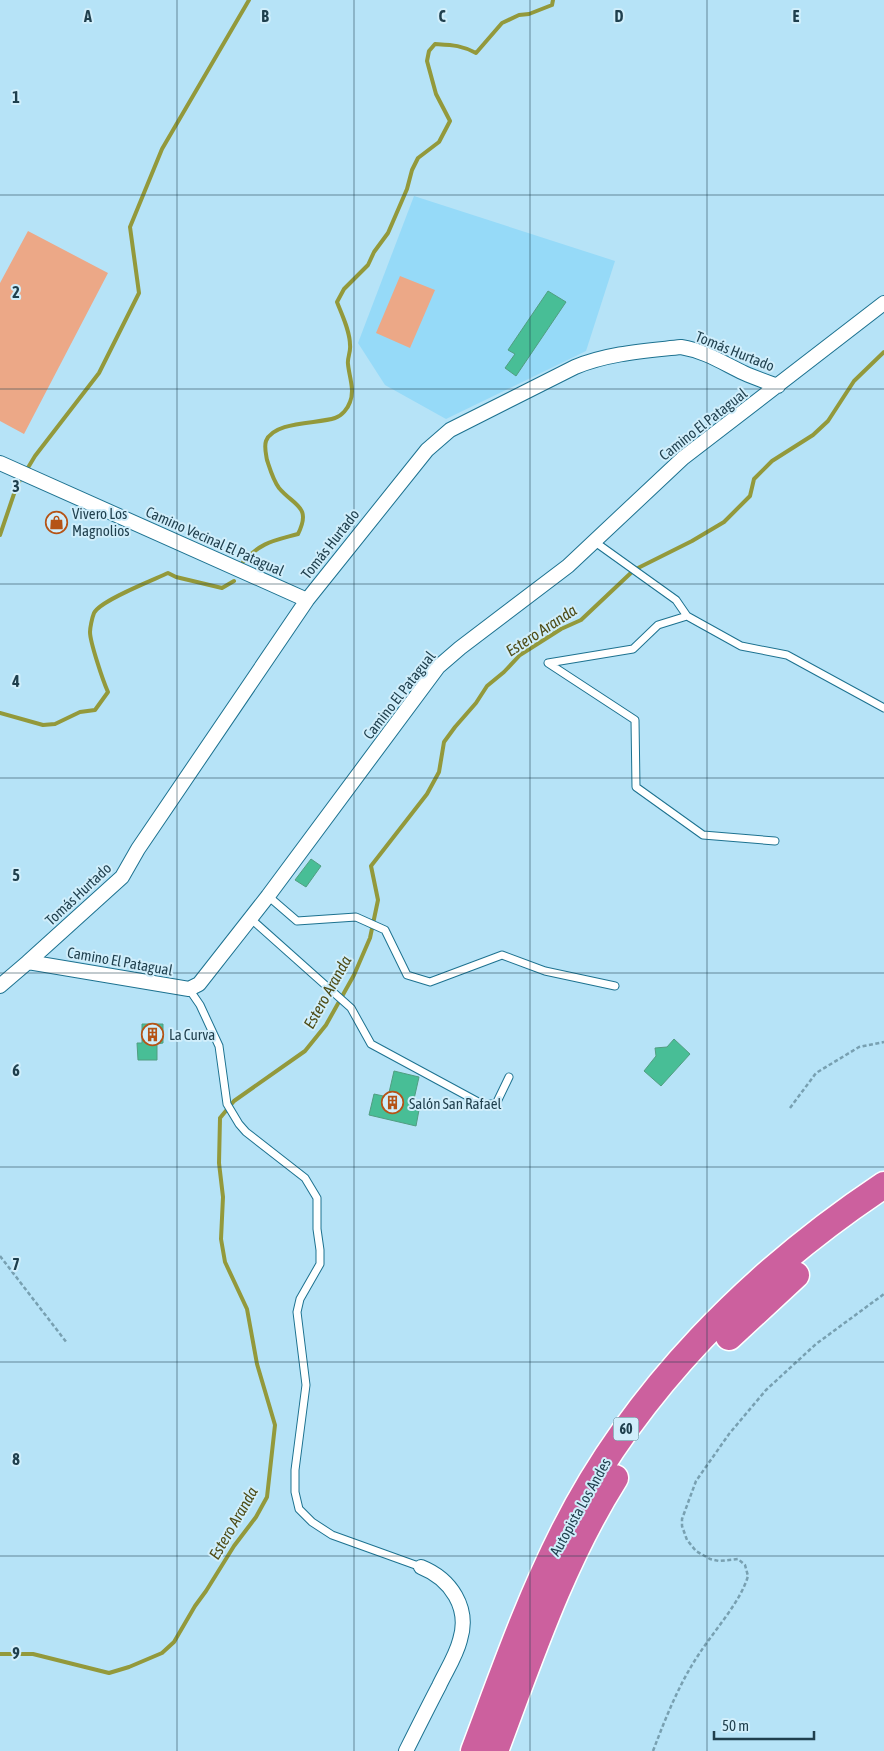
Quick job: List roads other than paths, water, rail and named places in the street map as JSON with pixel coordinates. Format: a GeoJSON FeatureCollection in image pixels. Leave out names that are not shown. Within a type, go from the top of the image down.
{"type":"FeatureCollection","features":[{"type":"Feature","properties":{"kind":"highway","name":"Autopista Los Andes"},"geometry":{"type":"LineString","coordinates":[[474,1751],[528,1611],[552,1555],[576,1508],[615,1444],[666,1378],[736,1303],[804,1244],[884,1185]]}},
{"type":"Feature","properties":{"kind":"highway","name":"Autopista Los Andes"},"geometry":{"type":"LineString","coordinates":[[495,1751],[540,1633],[569,1564],[598,1507],[625,1461],[678,1391],[746,1319],[813,1260],[884,1207]]}},
{"type":"Feature","properties":{"kind":"street","name":"Camino El Patagual"},"geometry":{"type":"LineString","coordinates":[[28,962],[189,989],[199,984],[268,896],[438,668],[460,648],[568,566],[683,458],[884,303]]}},
{"type":"Feature","properties":{"kind":"street","name":"Tomás Hurtado"},"geometry":{"type":"LineString","coordinates":[[28,962],[122,877],[138,849],[307,600],[404,476],[450,430],[575,367],[613,355],[681,347],[706,353],[746,373],[778,386]]}},
{"type":"Feature","properties":{"kind":"street","name":"Camino Vecinal El Patagual"},"geometry":{"type":"LineString","coordinates":[[0,463],[307,600]]}},
{"type":"Feature","properties":{"kind":"street"},"geometry":{"type":"LineString","coordinates":[[0,986],[28,962]]}},
{"type":"Feature","properties":{"kind":"street"},"geometry":{"type":"LineString","coordinates":[[406,1751],[455,1652],[462,1632],[462,1611],[453,1591],[439,1576],[421,1567]]}},
{"type":"Feature","properties":{"kind":"lane"},"geometry":{"type":"LineString","coordinates":[[595,542],[676,600],[687,616],[741,646],[787,654],[884,708]]}},
{"type":"Feature","properties":{"kind":"lane"},"geometry":{"type":"LineString","coordinates":[[687,616],[658,625],[633,649],[548,663],[635,720],[636,787],[703,835],[775,841]]}},
{"type":"Feature","properties":{"kind":"lane"},"geometry":{"type":"LineString","coordinates":[[268,896],[297,921],[356,917],[385,930],[407,975],[430,982],[502,955],[545,971],[615,986]]}},
{"type":"Feature","properties":{"kind":"lane"},"geometry":{"type":"LineString","coordinates":[[250,918],[351,1008],[371,1044],[482,1104],[496,1104],[509,1077]]}},
{"type":"Feature","properties":{"kind":"lane"},"geometry":{"type":"LineString","coordinates":[[189,989],[200,1005],[219,1046],[227,1104],[239,1124],[246,1132],[305,1178],[317,1198],[320,1264],[300,1299],[297,1312],[306,1386],[295,1470],[295,1492],[299,1509],[312,1522],[332,1535],[421,1567]]}},
{"type":"Feature","properties":{"kind":"waterway"},"geometry":{"type":"LineString","coordinates":[[26,471],[35,456],[99,373],[139,293],[130,227],[162,149],[249,0]]}},
{"type":"Feature","properties":{"kind":"waterway"},"geometry":{"type":"LineString","coordinates":[[243,562],[262,546],[298,534],[302,525],[303,518],[299,507],[279,488],[273,478],[267,460],[266,441],[278,430],[297,424],[338,417],[344,412],[350,402],[352,393],[348,362],[350,340],[337,302],[344,289],[368,265],[374,252],[388,233],[418,158],[439,142],[450,121],[436,94],[427,61],[429,51],[435,44],[466,48],[476,53],[502,23],[519,15],[529,14],[552,5],[553,0]]}},
{"type":"Feature","properties":{"kind":"waterway","name":"Estero Aranda"},"geometry":{"type":"LineString","coordinates":[[0,1654],[33,1654],[109,1673],[162,1653],[174,1642],[195,1606],[234,1546],[256,1517],[267,1497],[275,1425],[257,1364],[247,1309],[225,1262],[221,1239],[223,1197],[219,1163],[220,1118],[234,1101],[305,1051],[326,1025],[354,975],[370,938],[378,900],[371,866],[427,794],[439,772],[444,742],[476,703],[487,686],[520,655],[561,629],[581,620],[634,570],[692,541],[724,522],[750,496],[754,479],[772,461],[813,435],[828,421],[854,381],[884,352]]}},
{"type":"Feature","properties":{"kind":"waterway"},"geometry":{"type":"LineString","coordinates":[[0,535],[17,485],[22,477]]}},
{"type":"Feature","properties":{"kind":"waterway"},"geometry":{"type":"LineString","coordinates":[[0,713],[43,725],[55,724],[80,712],[95,710],[108,692],[100,671],[90,632],[94,613],[98,608],[116,597],[168,573],[176,577],[222,588],[234,581]]}},
{"type":"Feature","properties":{"kind":"place","name":"Vivero Los Magnolios"},"geometry":{"type":"Point","coordinates":[56,522]}},
{"type":"Feature","properties":{"kind":"place","name":"La Curva"},"geometry":{"type":"Point","coordinates":[153,1034]}},
{"type":"Feature","properties":{"kind":"place","name":"Salón San Rafael"},"geometry":{"type":"Point","coordinates":[393,1103]}}]}
